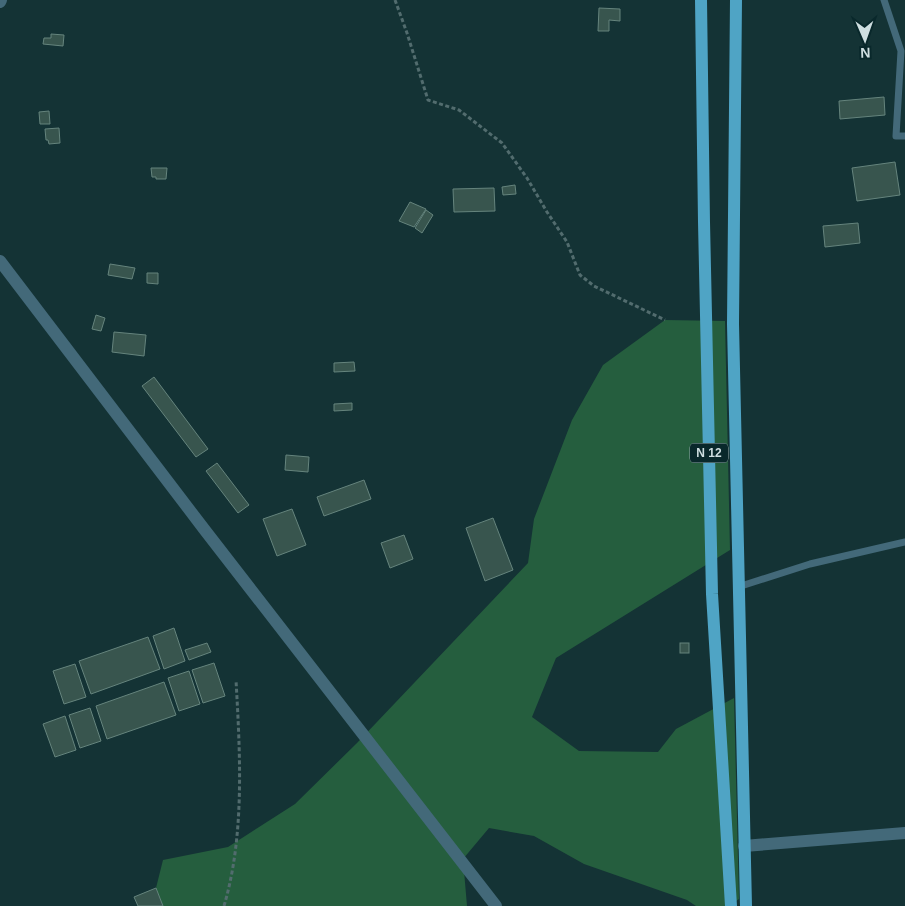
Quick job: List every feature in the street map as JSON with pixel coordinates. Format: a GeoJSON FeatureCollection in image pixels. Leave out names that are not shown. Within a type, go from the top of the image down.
{"type":"FeatureCollection","features":[{"type":"Feature","properties":{"kind":"main road","name":"N 12"},"geometry":{"type":"LineString","coordinates":[[701,0],[712,594],[729,905]]}},
{"type":"Feature","properties":{"kind":"main road","name":"N 12"},"geometry":{"type":"LineString","coordinates":[[736,0],[732,324],[746,906]]}},
{"type":"Feature","properties":{"kind":"street"},"geometry":{"type":"LineString","coordinates":[[0,261],[204,529],[496,906]]}},
{"type":"Feature","properties":{"kind":"street"},"geometry":{"type":"LineString","coordinates":[[744,846],[905,833]]}},
{"type":"Feature","properties":{"kind":"lane"},"geometry":{"type":"LineString","coordinates":[[884,0],[901,50],[896,136],[905,136]]}},
{"type":"Feature","properties":{"kind":"lane"},"geometry":{"type":"LineString","coordinates":[[737,587],[810,564],[905,542]]}},
{"type":"Feature","properties":{"kind":"path"},"geometry":{"type":"LineString","coordinates":[[395,0],[428,100],[459,110],[502,143],[528,178],[546,212],[566,242],[580,275],[594,286],[665,320]]}},
{"type":"Feature","properties":{"kind":"path"},"geometry":{"type":"LineString","coordinates":[[224,906],[233,864],[238,809],[239,734],[236,680]]}},
{"type":"Feature","properties":{"kind":"green space"},"geometry":{"type":"Polygon","coordinates":[[[665,320],[725,321],[730,550],[556,658],[532,717],[579,751],[658,752],[676,729],[734,698],[739,899],[729,906],[696,906],[687,900],[584,864],[534,836],[489,828],[463,859],[467,906],[163,906],[156,888],[163,860],[228,847],[295,804],[357,743],[528,563],[534,519],[572,420],[603,365],[665,320]]]}},
{"type":"Feature","properties":{"kind":"building"},"geometry":{"type":"Polygon","coordinates":[[[599,8],[620,9],[620,21],[609,20],[609,31],[598,31],[599,8]]]}},
{"type":"Feature","properties":{"kind":"building"},"geometry":{"type":"Polygon","coordinates":[[[51,34],[64,35],[63,46],[43,44],[44,38],[51,38],[51,34]]]}},
{"type":"Feature","properties":{"kind":"building"},"geometry":{"type":"Polygon","coordinates":[[[884,97],[885,115],[840,119],[839,101],[884,97]]]}},
{"type":"Feature","properties":{"kind":"building"},"geometry":{"type":"Polygon","coordinates":[[[49,111],[50,124],[40,124],[39,112],[49,111]]]}},
{"type":"Feature","properties":{"kind":"building"},"geometry":{"type":"Polygon","coordinates":[[[59,128],[60,143],[49,144],[48,140],[46,140],[45,129],[59,128]]]}},
{"type":"Feature","properties":{"kind":"building"},"geometry":{"type":"Polygon","coordinates":[[[895,162],[900,195],[857,201],[852,168],[895,162]]]}},
{"type":"Feature","properties":{"kind":"building"},"geometry":{"type":"Polygon","coordinates":[[[151,168],[167,168],[166,179],[152,177],[151,168]]]}},
{"type":"Feature","properties":{"kind":"building"},"geometry":{"type":"Polygon","coordinates":[[[515,185],[516,194],[503,195],[502,187],[515,185]]]}},
{"type":"Feature","properties":{"kind":"building"},"geometry":{"type":"Polygon","coordinates":[[[494,188],[495,211],[454,212],[453,189],[494,188]]]}},
{"type":"Feature","properties":{"kind":"building"},"geometry":{"type":"Polygon","coordinates":[[[410,202],[426,209],[414,227],[399,221],[410,202]]]}},
{"type":"Feature","properties":{"kind":"building"},"geometry":{"type":"Polygon","coordinates":[[[426,210],[433,215],[422,233],[415,228],[426,210]]]}},
{"type":"Feature","properties":{"kind":"building"},"geometry":{"type":"Polygon","coordinates":[[[858,223],[860,243],[825,247],[823,226],[858,223]]]}},
{"type":"Feature","properties":{"kind":"building"},"geometry":{"type":"Polygon","coordinates":[[[110,264],[135,268],[132,279],[108,275],[110,264]]]}},
{"type":"Feature","properties":{"kind":"building"},"geometry":{"type":"Polygon","coordinates":[[[147,273],[158,273],[158,284],[147,283],[147,273]]]}},
{"type":"Feature","properties":{"kind":"building"},"geometry":{"type":"Polygon","coordinates":[[[96,315],[105,318],[101,331],[92,329],[96,315]]]}},
{"type":"Feature","properties":{"kind":"building"},"geometry":{"type":"Polygon","coordinates":[[[114,332],[146,335],[144,356],[112,352],[114,332]]]}},
{"type":"Feature","properties":{"kind":"building"},"geometry":{"type":"Polygon","coordinates":[[[354,362],[355,371],[334,372],[334,363],[354,362]]]}},
{"type":"Feature","properties":{"kind":"building"},"geometry":{"type":"Polygon","coordinates":[[[154,377],[208,449],[196,457],[142,386],[154,377]]]}},
{"type":"Feature","properties":{"kind":"building"},"geometry":{"type":"Polygon","coordinates":[[[352,403],[352,410],[334,411],[334,404],[352,403]]]}},
{"type":"Feature","properties":{"kind":"building"},"geometry":{"type":"Polygon","coordinates":[[[286,455],[309,457],[308,472],[285,470],[286,455]]]}},
{"type":"Feature","properties":{"kind":"building"},"geometry":{"type":"Polygon","coordinates":[[[217,463],[249,505],[238,513],[206,471],[217,463]]]}},
{"type":"Feature","properties":{"kind":"building"},"geometry":{"type":"Polygon","coordinates":[[[364,480],[371,499],[324,516],[317,497],[364,480]]]}},
{"type":"Feature","properties":{"kind":"building"},"geometry":{"type":"Polygon","coordinates":[[[292,509],[306,545],[277,556],[263,519],[292,509]]]}},
{"type":"Feature","properties":{"kind":"building"},"geometry":{"type":"Polygon","coordinates":[[[493,518],[513,570],[485,581],[466,528],[493,518]]]}},
{"type":"Feature","properties":{"kind":"building"},"geometry":{"type":"Polygon","coordinates":[[[404,535],[413,559],[390,568],[381,543],[404,535]]]}},
{"type":"Feature","properties":{"kind":"building"},"geometry":{"type":"Polygon","coordinates":[[[174,628],[185,661],[164,669],[153,636],[174,628]]]}},
{"type":"Feature","properties":{"kind":"building"},"geometry":{"type":"Polygon","coordinates":[[[148,637],[160,669],[91,694],[79,661],[148,637]]]}},
{"type":"Feature","properties":{"kind":"building"},"geometry":{"type":"Polygon","coordinates":[[[207,643],[211,652],[189,660],[185,650],[207,643]]]}},
{"type":"Feature","properties":{"kind":"building"},"geometry":{"type":"Polygon","coordinates":[[[680,643],[689,643],[689,653],[680,653],[680,643]]]}},
{"type":"Feature","properties":{"kind":"building"},"geometry":{"type":"Polygon","coordinates":[[[214,663],[225,696],[203,703],[192,670],[214,663]]]}},
{"type":"Feature","properties":{"kind":"building"},"geometry":{"type":"Polygon","coordinates":[[[75,664],[86,697],[64,704],[53,671],[75,664]]]}},
{"type":"Feature","properties":{"kind":"building"},"geometry":{"type":"Polygon","coordinates":[[[189,671],[200,704],[179,711],[168,678],[189,671]]]}},
{"type":"Feature","properties":{"kind":"building"},"geometry":{"type":"Polygon","coordinates":[[[164,682],[176,715],[107,739],[96,706],[164,682]]]}},
{"type":"Feature","properties":{"kind":"building"},"geometry":{"type":"Polygon","coordinates":[[[90,708],[101,741],[80,748],[69,715],[90,708]]]}},
{"type":"Feature","properties":{"kind":"building"},"geometry":{"type":"Polygon","coordinates":[[[65,716],[76,750],[55,757],[43,724],[65,716]]]}},
{"type":"Feature","properties":{"kind":"building"},"geometry":{"type":"Polygon","coordinates":[[[156,888],[163,906],[138,906],[134,897],[156,888]]]}}]}
